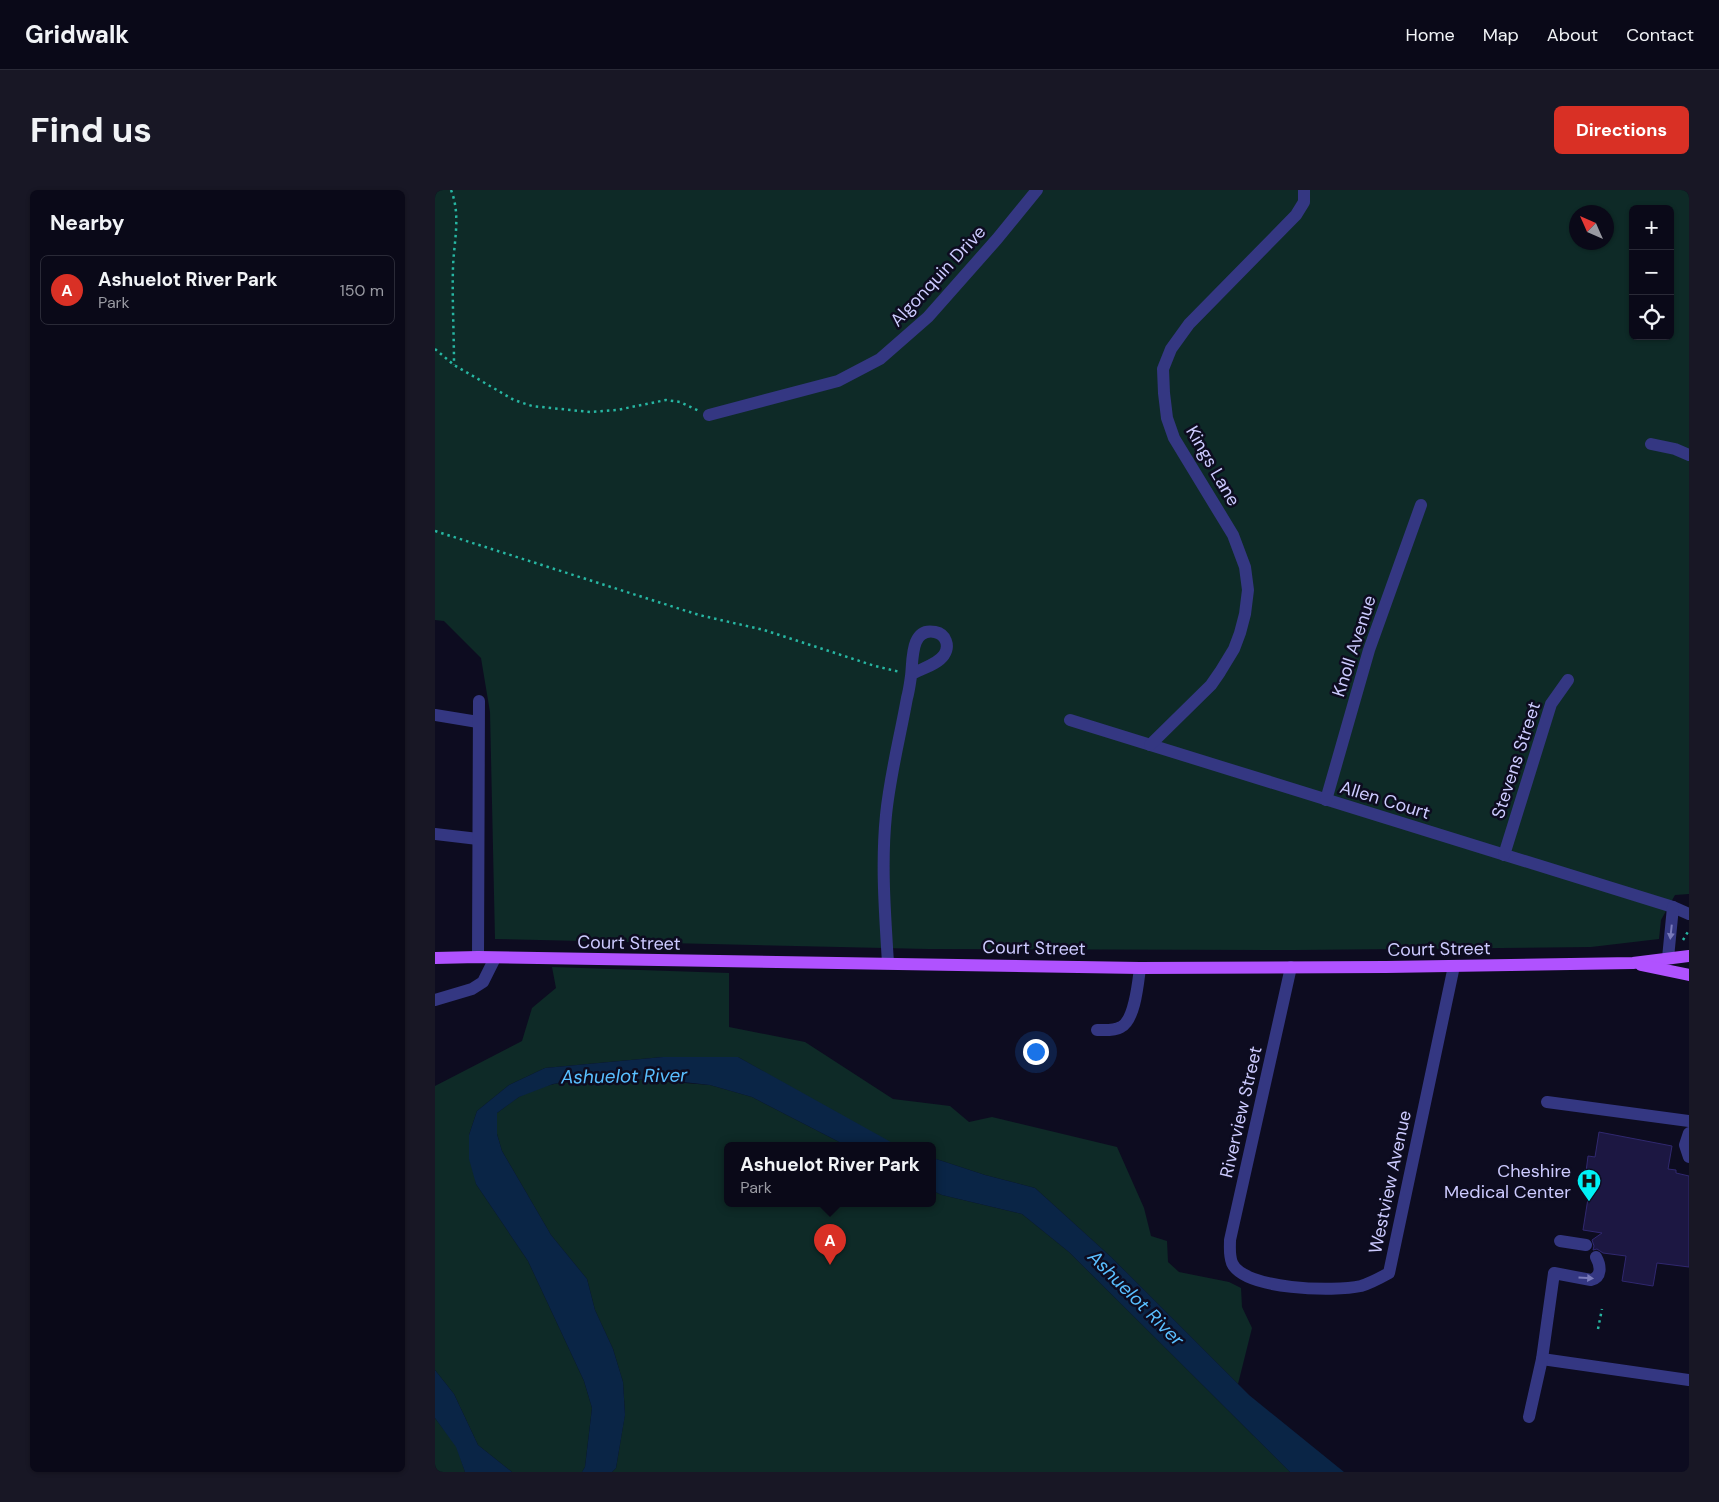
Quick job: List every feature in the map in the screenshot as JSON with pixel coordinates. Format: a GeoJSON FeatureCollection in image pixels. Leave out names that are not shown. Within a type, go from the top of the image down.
{"type":"FeatureCollection","features":[{"type":"Feature","properties":{"kind":"main road","name":"Court Street"},"geometry":{"type":"LineString","coordinates":[[435,958],[478,957],[1140,968],[1633,963],[1689,956]]}},
{"type":"Feature","properties":{"kind":"main road","name":"Court Street"},"geometry":{"type":"LineString","coordinates":[[1633,963],[1689,975]]}},
{"type":"Feature","properties":{"kind":"street","name":"Algonquin Drive"},"geometry":{"type":"LineString","coordinates":[[709,415],[838,382],[880,359],[928,317],[997,239],[1037,190]]}},
{"type":"Feature","properties":{"kind":"street","name":"Kings Lane"},"geometry":{"type":"LineString","coordinates":[[1150,745],[1211,685],[1220,672],[1234,649],[1240,633],[1248,590],[1245,566],[1233,535],[1174,438],[1167,418],[1163,369],[1171,349],[1189,324],[1296,215],[1304,202],[1304,190]]}},
{"type":"Feature","properties":{"kind":"street"},"geometry":{"type":"LineString","coordinates":[[1651,444],[1675,449],[1689,455]]}},
{"type":"Feature","properties":{"kind":"street","name":"Knoll Avenue"},"geometry":{"type":"LineString","coordinates":[[1325,800],[1369,650],[1421,505]]}},
{"type":"Feature","properties":{"kind":"street"},"geometry":{"type":"LineString","coordinates":[[888,963],[884,907],[886,817],[889,790],[912,674]]}},
{"type":"Feature","properties":{"kind":"street","name":"Stevens Street"},"geometry":{"type":"LineString","coordinates":[[1504,855],[1551,704],[1568,680]]}},
{"type":"Feature","properties":{"kind":"street"},"geometry":{"type":"LineString","coordinates":[[478,957],[479,701]]}},
{"type":"Feature","properties":{"kind":"street"},"geometry":{"type":"LineString","coordinates":[[435,715],[478,722]]}},
{"type":"Feature","properties":{"kind":"street","name":"Allen Court"},"geometry":{"type":"LineString","coordinates":[[1070,720],[1673,907],[1689,914]]}},
{"type":"Feature","properties":{"kind":"street"},"geometry":{"type":"LineString","coordinates":[[435,834],[478,840]]}},
{"type":"Feature","properties":{"kind":"street"},"geometry":{"type":"LineString","coordinates":[[1668,958],[1673,907]]}},
{"type":"Feature","properties":{"kind":"street"},"geometry":{"type":"LineString","coordinates":[[435,1000],[472,989],[483,982],[495,958]]}},
{"type":"Feature","properties":{"kind":"street","name":"Westview Avenue"},"geometry":{"type":"LineString","coordinates":[[1232,1264],[1245,1276],[1307,1289],[1361,1286],[1389,1273],[1454,966]]}},
{"type":"Feature","properties":{"kind":"street","name":"Riverview Street"},"geometry":{"type":"LineString","coordinates":[[1232,1264],[1229,1254],[1230,1240],[1291,967]]}},
{"type":"Feature","properties":{"kind":"street"},"geometry":{"type":"LineString","coordinates":[[1097,1030],[1113,1030],[1122,1027],[1128,1020],[1138,987],[1140,968]]}},
{"type":"Feature","properties":{"kind":"street"},"geometry":{"type":"LineString","coordinates":[[1547,1102],[1689,1121]]}},
{"type":"Feature","properties":{"kind":"street"},"geometry":{"type":"LineString","coordinates":[[1689,1133],[1685,1145],[1689,1157]]}},
{"type":"Feature","properties":{"kind":"street"},"geometry":{"type":"LineString","coordinates":[[1560,1241],[1586,1245]]}},
{"type":"Feature","properties":{"kind":"street"},"geometry":{"type":"LineString","coordinates":[[1529,1417],[1542,1359],[1555,1274],[1594,1279],[1600,1269],[1596,1258]]}},
{"type":"Feature","properties":{"kind":"street"},"geometry":{"type":"LineString","coordinates":[[1542,1359],[1689,1380]]}},
{"type":"Feature","properties":{"kind":"path"},"geometry":{"type":"LineString","coordinates":[[451,190],[457,226],[453,265],[454,365]]}},
{"type":"Feature","properties":{"kind":"path"},"geometry":{"type":"LineString","coordinates":[[435,349],[454,365],[514,400],[532,406],[590,412],[617,410],[666,400],[679,402],[709,415]]}},
{"type":"Feature","properties":{"kind":"path"},"geometry":{"type":"LineString","coordinates":[[435,531],[699,615],[763,630],[875,666],[912,674]]}},
{"type":"Feature","properties":{"kind":"path"},"geometry":{"type":"LineString","coordinates":[[1683,942],[1689,930]]}},
{"type":"Feature","properties":{"kind":"path"},"geometry":{"type":"LineString","coordinates":[[1597,1329],[1602,1309]]}},
{"type":"Feature","properties":{"kind":"green space"},"geometry":{"type":"Polygon","coordinates":[[[435,190],[1689,190],[1689,894],[1675,895],[1661,920],[1659,939],[1591,947],[1296,950],[928,949],[495,939],[490,712],[481,658],[444,621],[435,620],[435,190]]]}},
{"type":"Feature","properties":{"kind":"green space"},"geometry":{"type":"Polygon","coordinates":[[[552,967],[729,973],[729,1027],[805,1042],[893,1099],[950,1106],[969,1122],[992,1117],[1117,1147],[1144,1208],[1151,1236],[1167,1241],[1168,1262],[1179,1272],[1229,1282],[1241,1288],[1242,1307],[1252,1328],[1238,1384],[1111,1257],[1035,1188],[985,1175],[936,1159],[936,1142],[888,1142],[738,1057],[663,1057],[545,1068],[509,1085],[477,1111],[469,1135],[476,1184],[528,1261],[584,1381],[592,1408],[585,1467],[582,1472],[512,1472],[478,1445],[454,1394],[435,1370],[435,1086],[522,1041],[532,1008],[556,988],[552,967]]]}},
{"type":"Feature","properties":{"kind":"green space"},"geometry":{"type":"Polygon","coordinates":[[[633,1079],[710,1085],[752,1097],[839,1142],[724,1142],[724,1207],[936,1207],[936,1192],[1022,1214],[1069,1252],[1290,1472],[612,1472],[616,1468],[625,1414],[623,1382],[613,1349],[595,1310],[587,1279],[551,1235],[502,1151],[497,1134],[497,1113],[519,1097],[546,1086],[589,1080],[633,1079]]]}},
{"type":"Feature","properties":{"kind":"green space"},"geometry":{"type":"Polygon","coordinates":[[[435,1418],[457,1447],[465,1472],[435,1472],[435,1418]]]}},
{"type":"Feature","properties":{"kind":"water","name":"Ashuelot River"},"geometry":{"type":"Polygon","coordinates":[[[663,1057],[738,1057],[891,1142],[839,1142],[752,1097],[710,1085],[683,1082],[633,1079],[580,1080],[553,1084],[519,1097],[497,1113],[497,1134],[502,1151],[551,1235],[587,1279],[595,1310],[613,1349],[623,1382],[625,1415],[616,1468],[612,1472],[582,1472],[585,1467],[592,1408],[584,1381],[528,1261],[476,1184],[469,1159],[469,1135],[477,1111],[509,1085],[545,1068],[663,1057]]]}},
{"type":"Feature","properties":{"kind":"water","name":"Ashuelot River"},"geometry":{"type":"Polygon","coordinates":[[[936,1159],[985,1175],[1035,1188],[1111,1257],[1249,1395],[1344,1472],[1290,1472],[1069,1252],[1022,1214],[936,1192],[936,1159]]]}},
{"type":"Feature","properties":{"kind":"water"},"geometry":{"type":"Polygon","coordinates":[[[435,1370],[454,1394],[478,1445],[512,1472],[465,1472],[456,1447],[435,1418],[435,1370]]]}},
{"type":"Feature","properties":{"kind":"building","name":"Cheshire Medical Center"},"geometry":{"type":"Polygon","coordinates":[[[1599,1132],[1672,1146],[1668,1169],[1676,1170],[1676,1173],[1689,1176],[1689,1267],[1657,1263],[1653,1286],[1622,1281],[1626,1256],[1603,1253],[1597,1249],[1593,1250],[1592,1240],[1602,1233],[1583,1230],[1592,1173],[1586,1172],[1588,1156],[1595,1157],[1599,1132]]]}},
{"type":"Feature","properties":{"kind":"place","name":"Cheshire Medical Center"},"geometry":{"type":"Point","coordinates":[1589,1202]}},
{"type":"Feature","properties":{"kind":"place","name":"Ashuelot River Park"},"geometry":{"type":"Point","coordinates":[830,1265]}}]}
